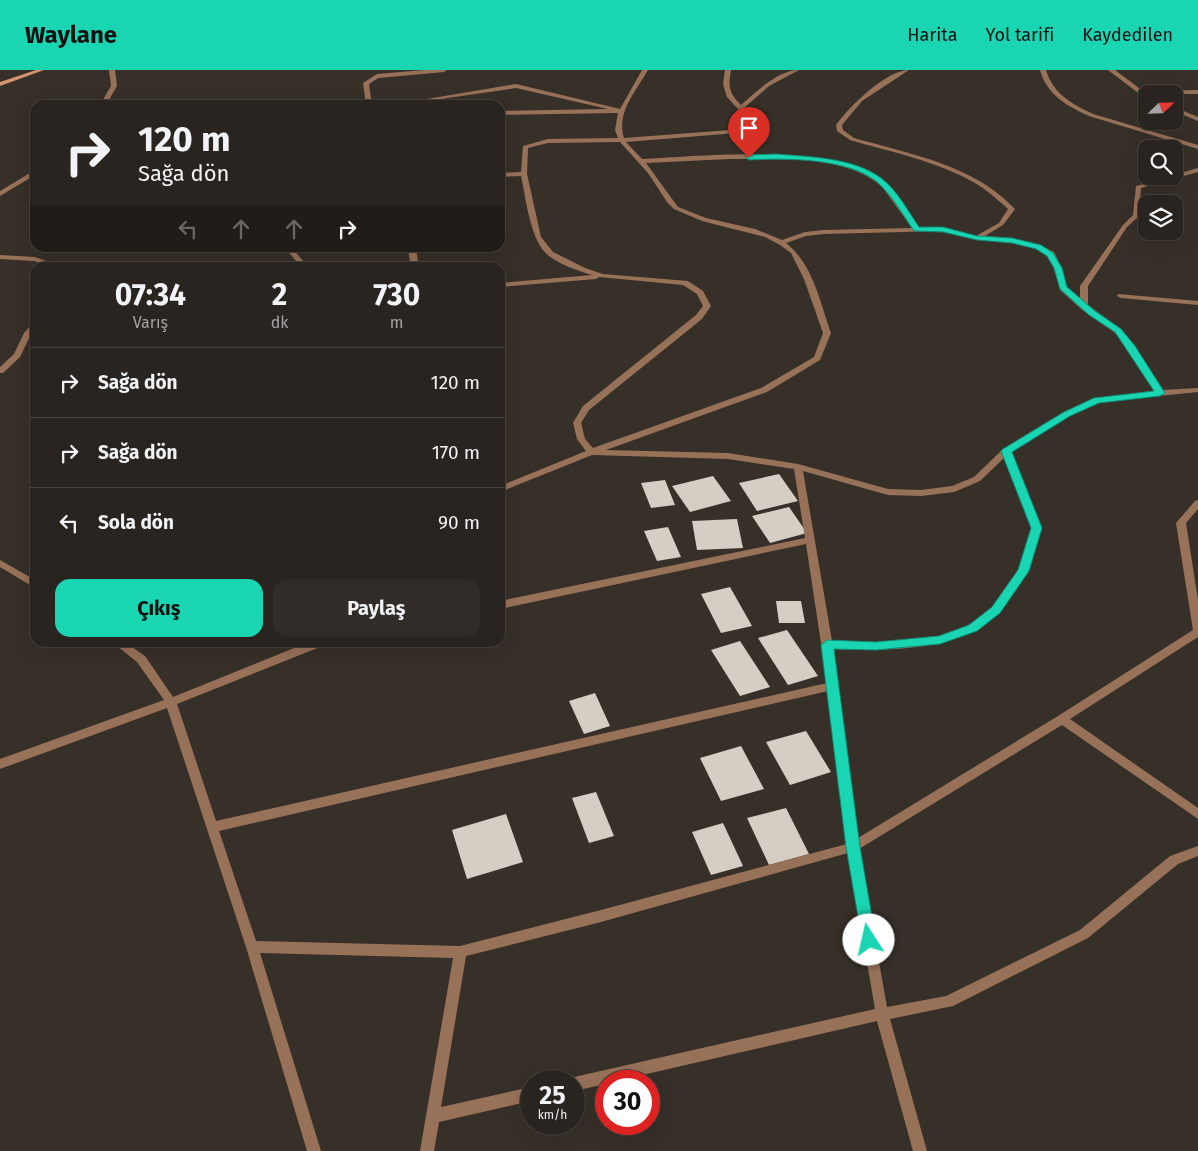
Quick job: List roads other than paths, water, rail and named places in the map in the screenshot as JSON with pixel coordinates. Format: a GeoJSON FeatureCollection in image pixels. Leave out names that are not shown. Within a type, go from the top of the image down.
{"type":"FeatureCollection","features":[{"type":"Feature","properties":{"kind":"main road"},"geometry":{"type":"LineString","coordinates":[[0,77],[21,70]]}},
{"type":"Feature","properties":{"kind":"main road"},"geometry":{"type":"LineString","coordinates":[[0,84],[41,70]]}},
{"type":"Feature","properties":{"kind":"street"},"geometry":{"type":"LineString","coordinates":[[106,100],[114,86],[112,70]]}},
{"type":"Feature","properties":{"kind":"street"},"geometry":{"type":"LineString","coordinates":[[368,100],[366,83],[377,76],[444,70]]}},
{"type":"Feature","properties":{"kind":"street"},"geometry":{"type":"LineString","coordinates":[[505,487],[591,452],[764,390],[817,358],[828,333],[805,274],[793,252],[775,239],[729,224],[698,218],[674,207],[654,175],[622,140],[618,127],[622,111],[645,70]]}},
{"type":"Feature","properties":{"kind":"street"},"geometry":{"type":"LineString","coordinates":[[602,276],[582,270],[550,254],[538,237],[524,174],[525,147],[548,141],[622,140],[747,131],[741,108],[730,97],[726,84],[728,70]]}},
{"type":"Feature","properties":{"kind":"street"},"geometry":{"type":"LineString","coordinates":[[741,108],[767,86],[796,70]]}},
{"type":"Feature","properties":{"kind":"street"},"geometry":{"type":"LineString","coordinates":[[906,70],[863,97],[846,114],[839,125],[840,131],[852,139],[944,168],[974,180],[1012,209],[1001,224],[977,238]]}},
{"type":"Feature","properties":{"kind":"street"},"geometry":{"type":"LineString","coordinates":[[1043,70],[1044,80],[1051,89],[1074,108],[1091,115],[1198,147]]}},
{"type":"Feature","properties":{"kind":"street"},"geometry":{"type":"LineString","coordinates":[[1111,70],[1138,92]]}},
{"type":"Feature","properties":{"kind":"street"},"geometry":{"type":"LineString","coordinates":[[424,100],[516,86],[622,111]]}},
{"type":"Feature","properties":{"kind":"street"},"geometry":{"type":"LineString","coordinates":[[1183,92],[1198,92]]}},
{"type":"Feature","properties":{"kind":"street"},"geometry":{"type":"LineString","coordinates":[[505,113],[622,111]]}},
{"type":"Feature","properties":{"kind":"street"},"geometry":{"type":"LineString","coordinates":[[1183,113],[1198,119]]}},
{"type":"Feature","properties":{"kind":"street"},"geometry":{"type":"LineString","coordinates":[[641,161],[776,156],[832,162],[857,169],[879,180],[896,199],[917,230]]}},
{"type":"Feature","properties":{"kind":"street"},"geometry":{"type":"LineString","coordinates":[[1084,307],[1084,286],[1126,226],[1136,216],[1138,187],[1198,170]]}},
{"type":"Feature","properties":{"kind":"street"},"geometry":{"type":"LineString","coordinates":[[505,175],[524,174]]}},
{"type":"Feature","properties":{"kind":"street"},"geometry":{"type":"LineString","coordinates":[[0,194],[30,175]]}},
{"type":"Feature","properties":{"kind":"street"},"geometry":{"type":"LineString","coordinates":[[780,243],[805,234],[943,230],[977,238],[1012,240],[1039,247],[1051,254],[1058,268],[1063,288],[1084,307],[1118,331],[1131,346],[1160,393]]}},
{"type":"Feature","properties":{"kind":"street"},"geometry":{"type":"LineString","coordinates":[[292,252],[301,262]]}},
{"type":"Feature","properties":{"kind":"street"},"geometry":{"type":"LineString","coordinates":[[0,264],[4,257],[35,259],[44,262]]}},
{"type":"Feature","properties":{"kind":"street"},"geometry":{"type":"LineString","coordinates":[[505,285],[602,276],[685,283],[700,293],[707,306],[698,317],[586,408],[577,423],[581,439],[591,452]]}},
{"type":"Feature","properties":{"kind":"street"},"geometry":{"type":"LineString","coordinates":[[1122,296],[1198,303]]}},
{"type":"Feature","properties":{"kind":"street"},"geometry":{"type":"LineString","coordinates":[[0,371],[17,355],[30,331]]}},
{"type":"Feature","properties":{"kind":"street"},"geometry":{"type":"LineString","coordinates":[[591,452],[728,456],[798,467],[888,492],[921,493],[954,489],[977,479],[1006,451],[1067,414],[1097,400],[1198,390]]}},
{"type":"Feature","properties":{"kind":"street"},"geometry":{"type":"LineString","coordinates":[[827,645],[876,646],[940,640],[973,628],[996,610],[1023,571],[1036,528],[1006,451]]}},
{"type":"Feature","properties":{"kind":"street"},"geometry":{"type":"LineString","coordinates":[[798,467],[827,645],[853,847],[882,1014],[920,1151]]}},
{"type":"Feature","properties":{"kind":"street"},"geometry":{"type":"LineString","coordinates":[[252,947],[460,952],[601,916],[853,847],[1062,720],[1198,632],[1181,523],[1198,503]]}},
{"type":"Feature","properties":{"kind":"street"},"geometry":{"type":"LineString","coordinates":[[505,604],[810,540]]}},
{"type":"Feature","properties":{"kind":"street"},"geometry":{"type":"LineString","coordinates":[[0,563],[30,582]]}},
{"type":"Feature","properties":{"kind":"street"},"geometry":{"type":"LineString","coordinates":[[124,647],[141,659],[171,702],[252,947],[314,1151]]}},
{"type":"Feature","properties":{"kind":"street"},"geometry":{"type":"LineString","coordinates":[[0,764],[171,702],[308,647]]}},
{"type":"Feature","properties":{"kind":"street"},"geometry":{"type":"LineString","coordinates":[[213,827],[831,686]]}},
{"type":"Feature","properties":{"kind":"street"},"geometry":{"type":"LineString","coordinates":[[1062,720],[1198,814]]}},
{"type":"Feature","properties":{"kind":"street"},"geometry":{"type":"LineString","coordinates":[[585,1082],[882,1014],[948,1002],[1084,934],[1174,860],[1198,851]]}},
{"type":"Feature","properties":{"kind":"street"},"geometry":{"type":"LineString","coordinates":[[427,1151],[460,952]]}},
{"type":"Feature","properties":{"kind":"street"},"geometry":{"type":"LineString","coordinates":[[433,1116],[520,1096]]}}]}
